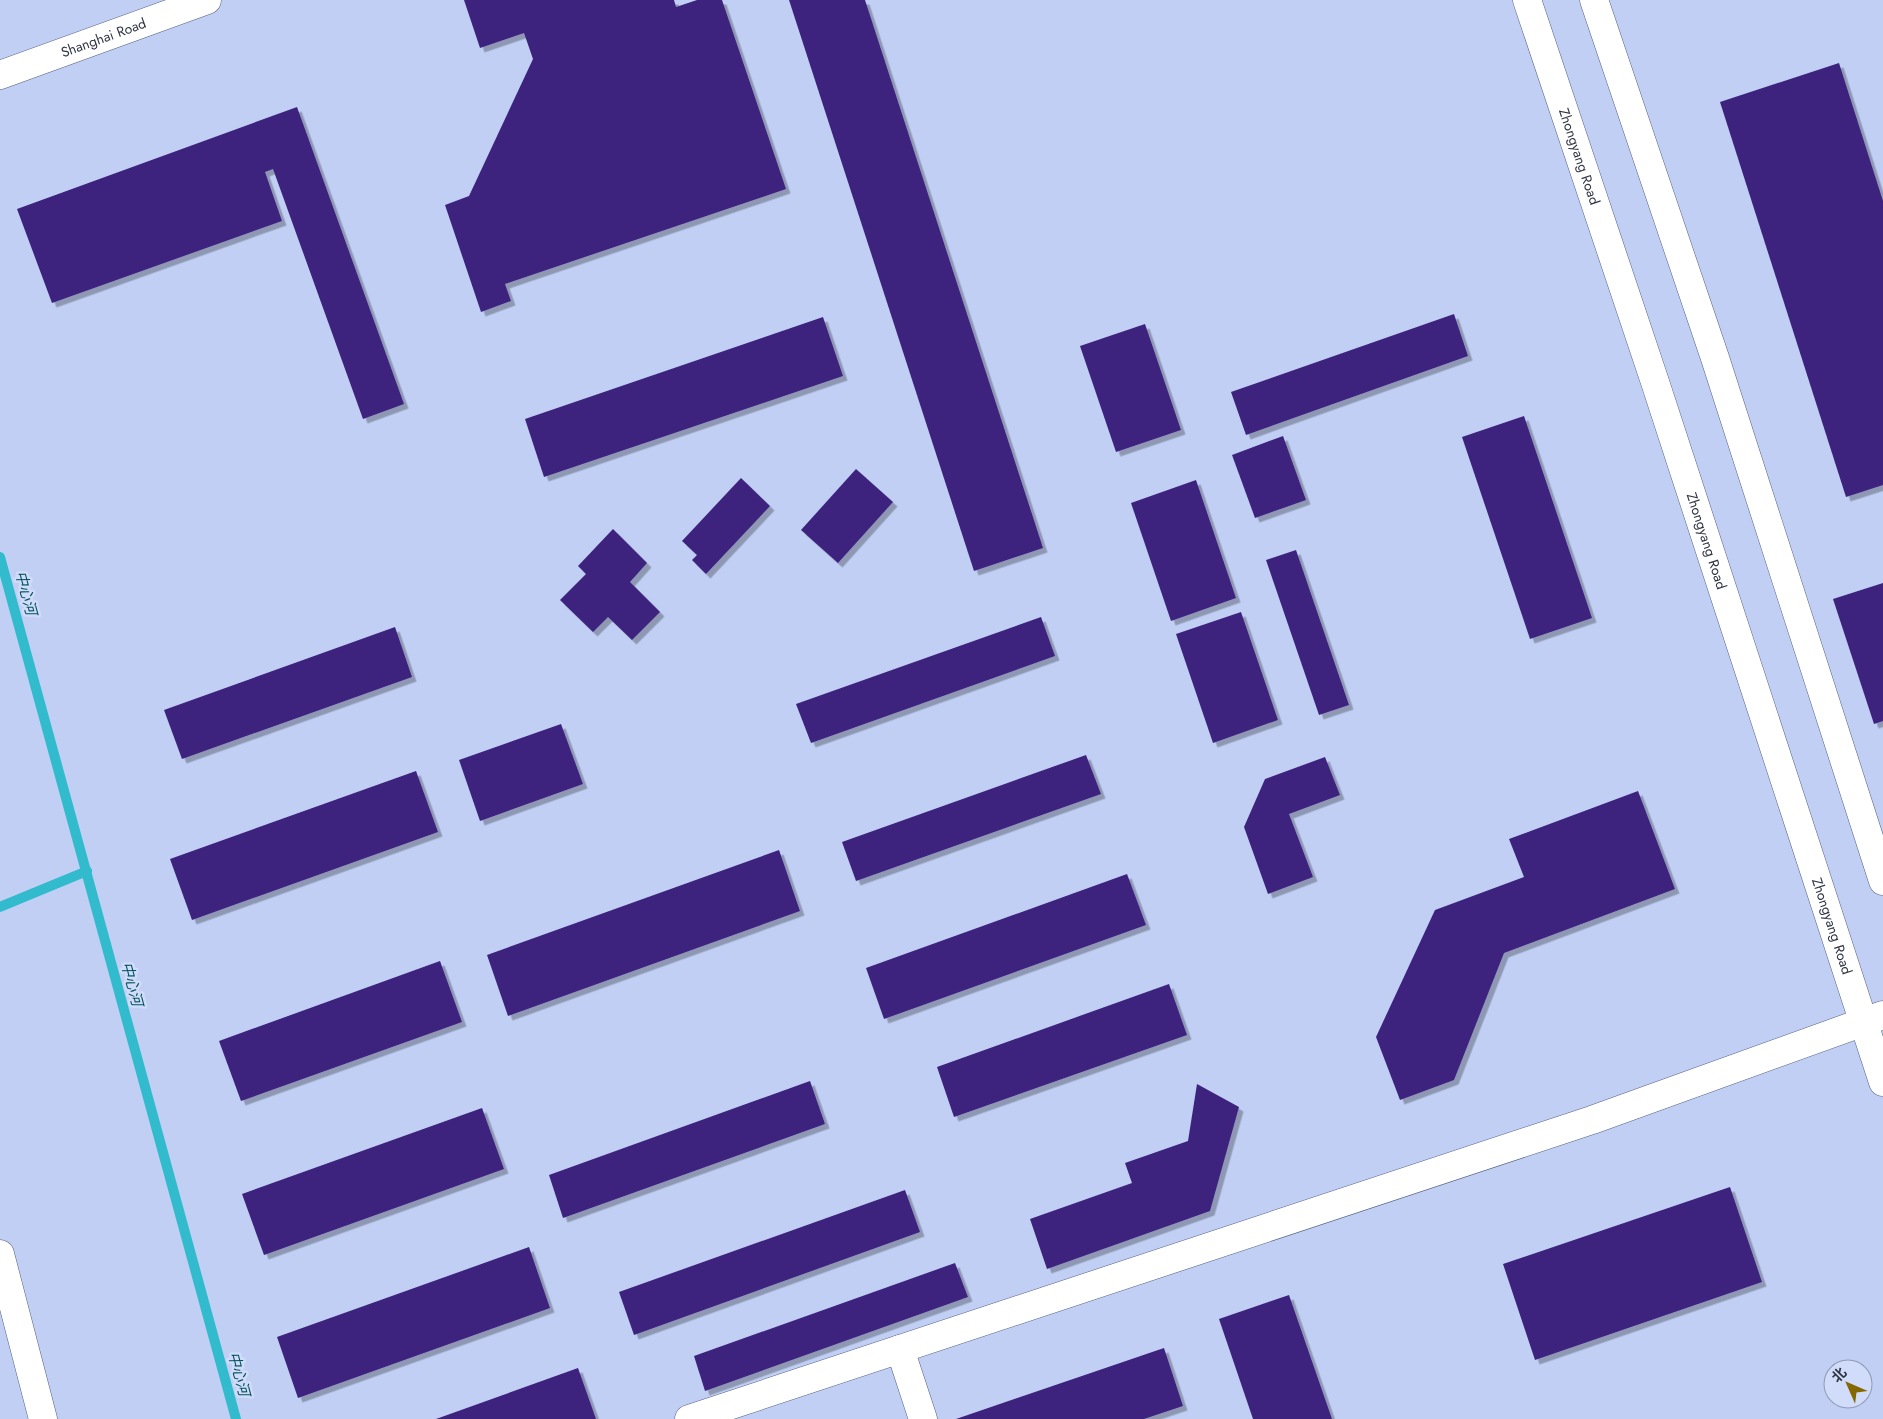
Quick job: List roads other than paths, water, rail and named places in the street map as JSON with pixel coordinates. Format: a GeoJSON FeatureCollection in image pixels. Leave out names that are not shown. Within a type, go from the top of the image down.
{"type":"FeatureCollection","features":[{"type":"Feature","properties":{"kind":"street","name":"Shanghai Road"},"geometry":{"type":"LineString","coordinates":[[0,75],[207,0]]}},
{"type":"Feature","properties":{"kind":"street","name":"Zhongyang Road"},"geometry":{"type":"LineString","coordinates":[[1528,0],[1658,392],[1873,1018],[1883,1082]]}},
{"type":"Feature","properties":{"kind":"street"},"geometry":{"type":"LineString","coordinates":[[1594,0],[1716,358],[1883,881]]}},
{"type":"Feature","properties":{"kind":"street"},"geometry":{"type":"LineString","coordinates":[[689,1419],[1592,1120],[1873,1018]]}},
{"type":"Feature","properties":{"kind":"street"},"geometry":{"type":"LineString","coordinates":[[0,1254],[43,1419]]}},
{"type":"Feature","properties":{"kind":"street"},"geometry":{"type":"LineString","coordinates":[[900,1349],[923,1419]]}},
{"type":"Feature","properties":{"kind":"waterway","name":"中心河"},"geometry":{"type":"LineString","coordinates":[[0,557],[236,1419]]}},
{"type":"Feature","properties":{"kind":"waterway"},"geometry":{"type":"LineString","coordinates":[[0,907],[87,871]]}}]}
